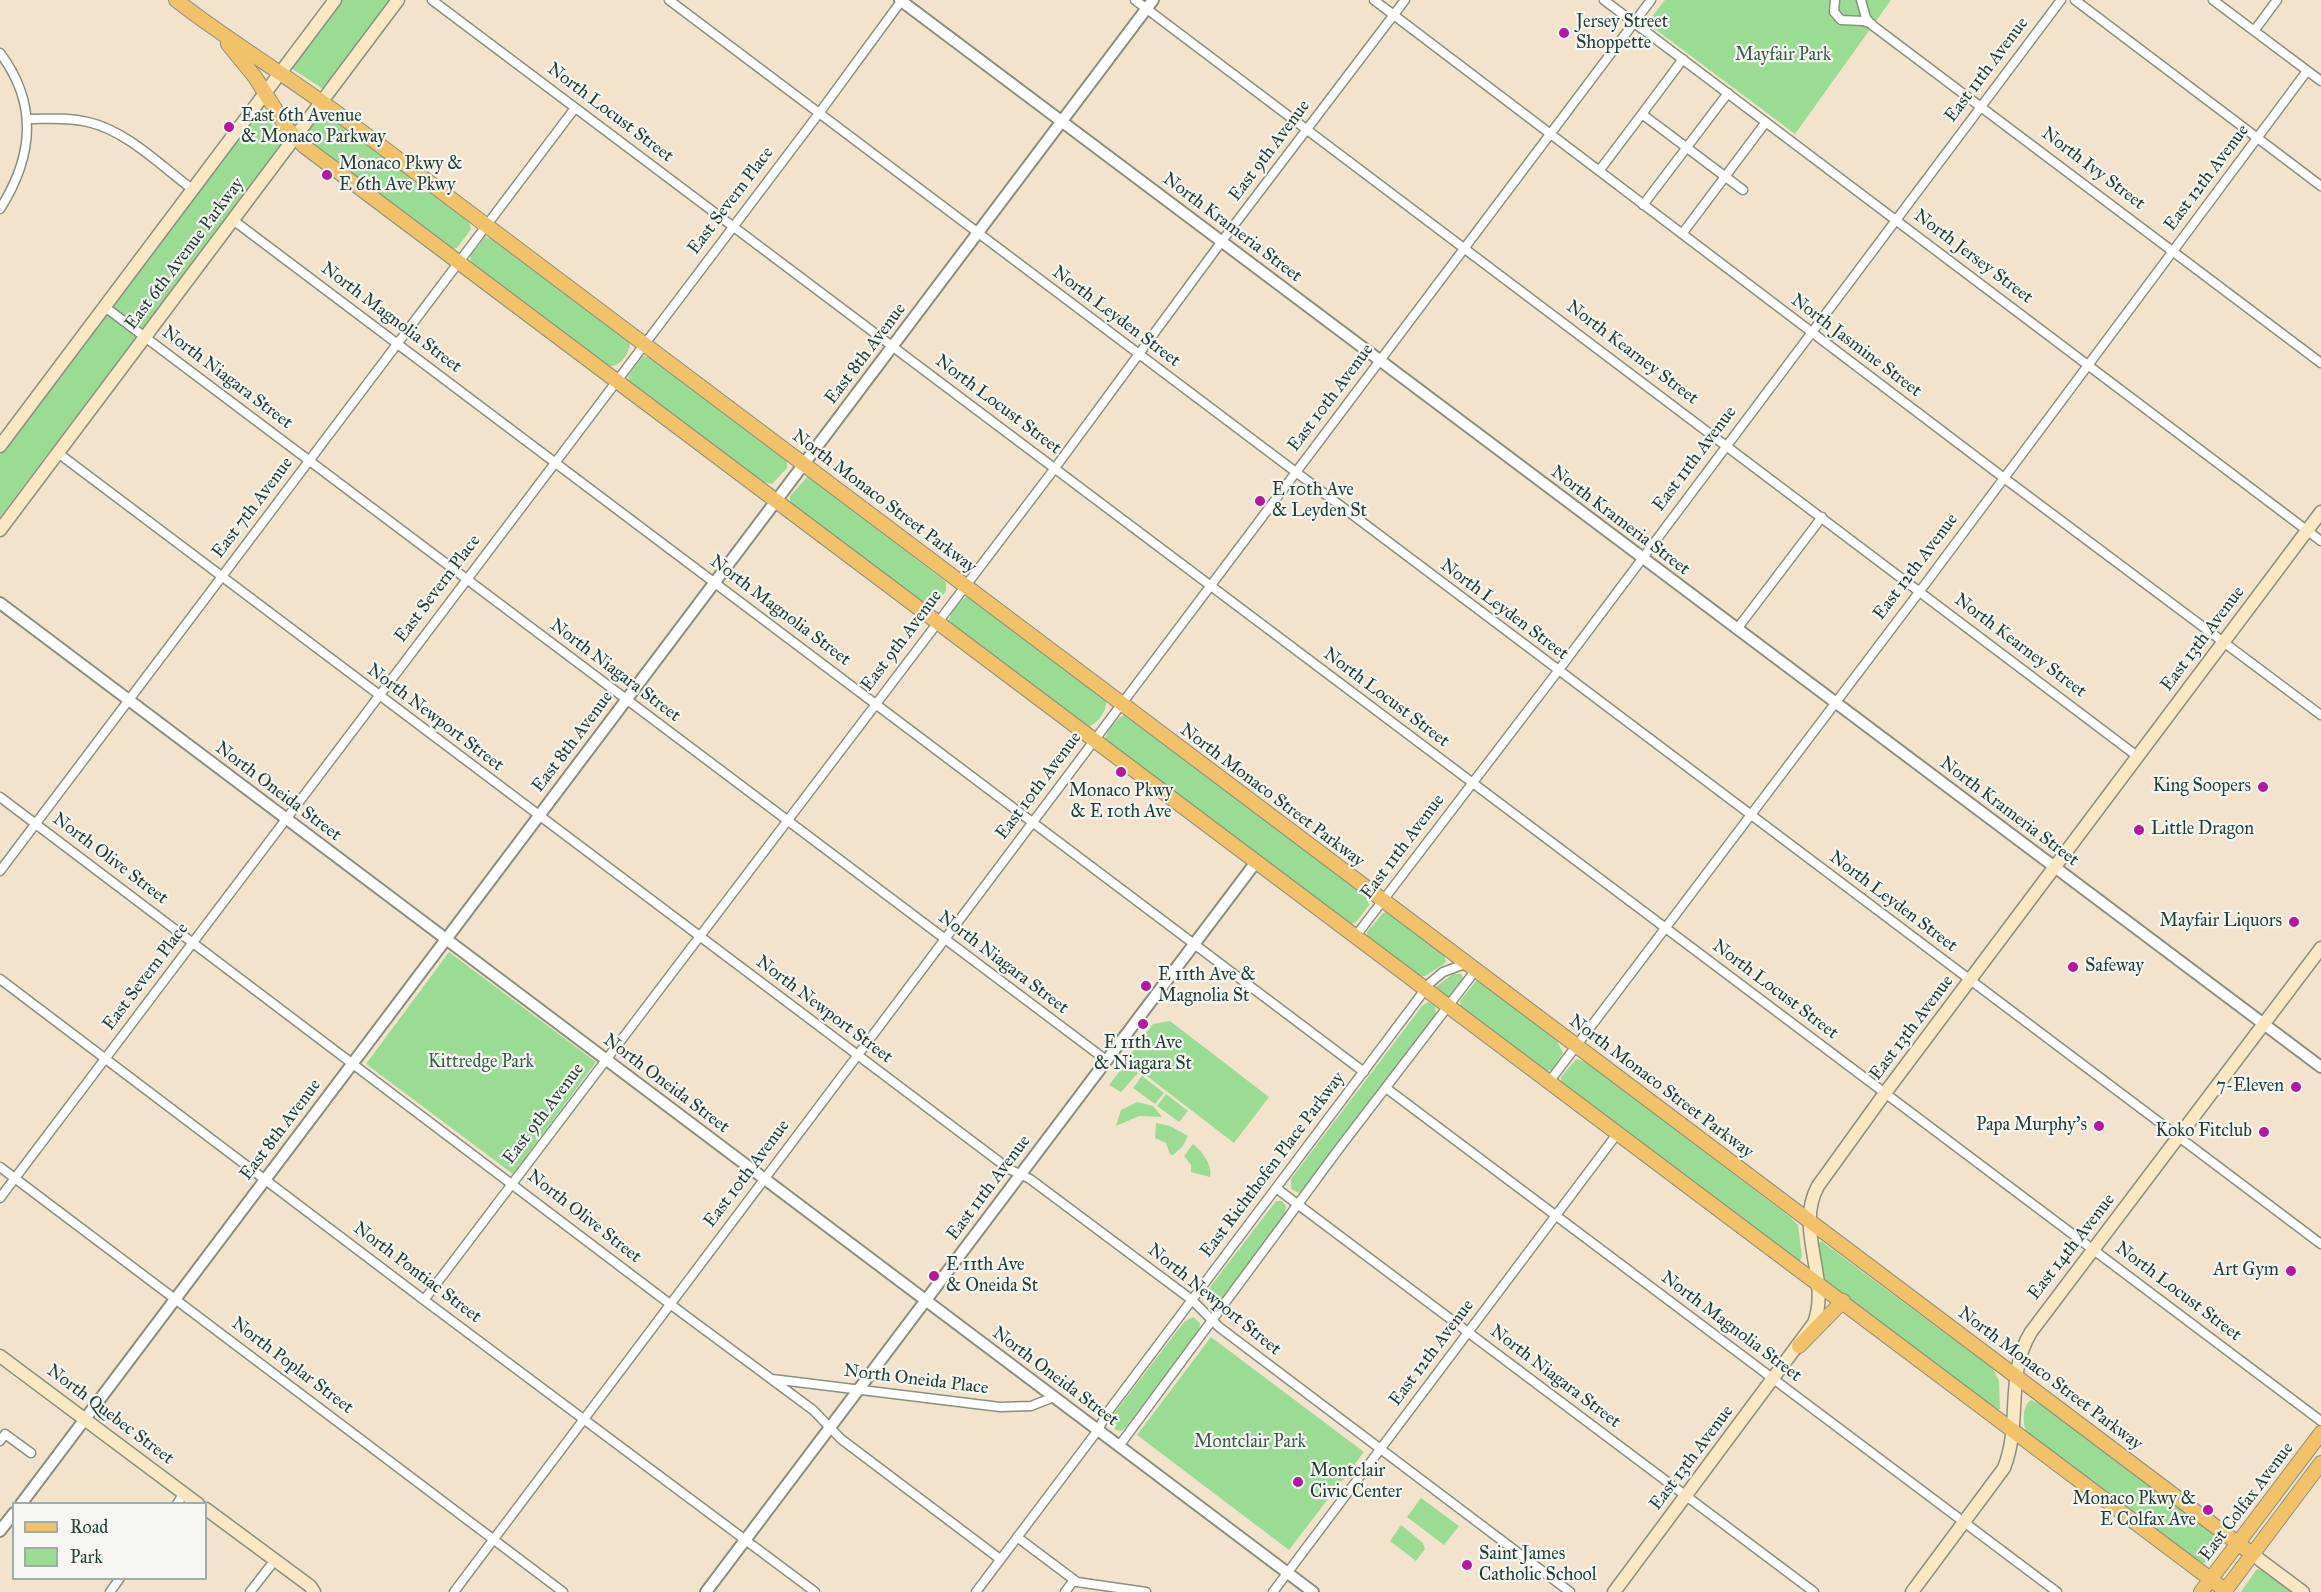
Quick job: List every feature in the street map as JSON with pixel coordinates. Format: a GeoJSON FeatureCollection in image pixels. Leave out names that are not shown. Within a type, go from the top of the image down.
{"type":"FeatureCollection","features":[{"type":"Feature","properties":{"kind":"main road","name":"North Monaco Street Parkway"},"geometry":{"type":"LineString","coordinates":[[176,0],[217,32],[322,102],[2303,1592]]}},
{"type":"Feature","properties":{"kind":"main road","name":"East 6th Avenue Parkway"},"geometry":{"type":"LineString","coordinates":[[0,446],[335,0]]}},
{"type":"Feature","properties":{"kind":"main road","name":"East 6th Avenue Parkway"},"geometry":{"type":"LineString","coordinates":[[0,530],[398,0]]}},
{"type":"Feature","properties":{"kind":"main road","name":"North Monaco Street Parkway"},"geometry":{"type":"LineString","coordinates":[[217,32],[242,59],[286,128],[295,137],[1094,741],[1818,1282],[2226,1591]]}},
{"type":"Feature","properties":{"kind":"main road","name":"East 13th Avenue"},"geometry":{"type":"LineString","coordinates":[[1614,1592],[1812,1329],[1819,1304],[1809,1220],[1812,1199],[1818,1186],[1885,1093],[2321,512]]}},
{"type":"Feature","properties":{"kind":"main road","name":"East 14th Avenue"},"geometry":{"type":"LineString","coordinates":[[1912,1592],[2004,1468],[2011,1449],[2014,1431],[2015,1376],[2022,1348],[2031,1332],[2321,948]]}},
{"type":"Feature","properties":{"kind":"main road"},"geometry":{"type":"LineString","coordinates":[[1799,1346],[1843,1301]]}},
{"type":"Feature","properties":{"kind":"main road","name":"North Quebec Street"},"geometry":{"type":"LineString","coordinates":[[1,1359],[85,1420],[180,1498]]}},
{"type":"Feature","properties":{"kind":"main road","name":"East Colfax Avenue"},"geometry":{"type":"LineString","coordinates":[[2201,1592],[2321,1433]]}},
{"type":"Feature","properties":{"kind":"main road","name":"East Colfax Avenue"},"geometry":{"type":"LineString","coordinates":[[2226,1591],[2321,1463]]}},
{"type":"Feature","properties":{"kind":"main road"},"geometry":{"type":"LineString","coordinates":[[207,1510],[312,1589],[327,1592]]}},
{"type":"Feature","properties":{"kind":"street","name":"North Locust Street"},"geometry":{"type":"LineString","coordinates":[[432,0],[2321,1421]]}},
{"type":"Feature","properties":{"kind":"street","name":"North Leyden Street"},"geometry":{"type":"LineString","coordinates":[[669,0],[2321,1244]]}},
{"type":"Feature","properties":{"kind":"street","name":"East Severn Place"},"geometry":{"type":"LineString","coordinates":[[0,1198],[820,112],[901,0]]}},
{"type":"Feature","properties":{"kind":"street","name":"North Krameria Street"},"geometry":{"type":"LineString","coordinates":[[901,0],[2321,1067]]}},
{"type":"Feature","properties":{"kind":"street","name":"North Kearney Street"},"geometry":{"type":"LineString","coordinates":[[1135,0],[1149,4],[1307,130],[2137,756]]}},
{"type":"Feature","properties":{"kind":"street","name":"North Jasmine Street"},"geometry":{"type":"LineString","coordinates":[[1374,0],[2004,478],[2321,715]]}},
{"type":"Feature","properties":{"kind":"street","name":"East 9th Avenue"},"geometry":{"type":"LineString","coordinates":[[424,1300],[1055,468],[1222,241],[1405,0]]}},
{"type":"Feature","properties":{"kind":"street","name":"North Jersey Street"},"geometry":{"type":"LineString","coordinates":[[1605,0],[2321,541]]}},
{"type":"Feature","properties":{"kind":"street","name":"East 10th Avenue"},"geometry":{"type":"LineString","coordinates":[[454,1592],[1651,0]]}},
{"type":"Feature","properties":{"kind":"street","name":"North Ivy Street"},"geometry":{"type":"LineString","coordinates":[[1835,0],[1834,12],[1842,20],[1863,21],[1872,25],[2321,363]]}},
{"type":"Feature","properties":{"kind":"street","name":"North Ivy Street"},"geometry":{"type":"LineString","coordinates":[[1861,0],[1866,18],[1872,25]]}},
{"type":"Feature","properties":{"kind":"street","name":"East 11th Avenue"},"geometry":{"type":"LineString","coordinates":[[1355,937],[1558,671],[2061,0]]}},
{"type":"Feature","properties":{"kind":"street"},"geometry":{"type":"LineString","coordinates":[[2075,0],[2321,186]]}},
{"type":"Feature","properties":{"kind":"street"},"geometry":{"type":"LineString","coordinates":[[2213,0],[2321,81]]}},
{"type":"Feature","properties":{"kind":"street"},"geometry":{"type":"LineString","coordinates":[[2254,31],[2277,0]]}},
{"type":"Feature","properties":{"kind":"street","name":"East 8th Avenue"},"geometry":{"type":"LineString","coordinates":[[22,1502],[1149,4]]}},
{"type":"Feature","properties":{"kind":"street"},"geometry":{"type":"LineString","coordinates":[[0,53],[10,66],[21,92],[28,119],[23,165],[0,209]]}},
{"type":"Feature","properties":{"kind":"street"},"geometry":{"type":"LineString","coordinates":[[1599,171],[1683,59]]}},
{"type":"Feature","properties":{"kind":"street","name":"East 12th Avenue"},"geometry":{"type":"LineString","coordinates":[[1549,1082],[1920,591],[2307,70]]}},
{"type":"Feature","properties":{"kind":"street"},"geometry":{"type":"LineString","coordinates":[[1643,205],[1728,93]]}},
{"type":"Feature","properties":{"kind":"street","name":"East 7th Avenue"},"geometry":{"type":"LineString","coordinates":[[0,871],[575,108]]}},
{"type":"Feature","properties":{"kind":"street"},"geometry":{"type":"LineString","coordinates":[[1642,114],[1743,190]]}},
{"type":"Feature","properties":{"kind":"street"},"geometry":{"type":"LineString","coordinates":[[28,119],[69,118],[100,126],[133,144],[192,189]]}},
{"type":"Feature","properties":{"kind":"street"},"geometry":{"type":"LineString","coordinates":[[1682,234],[1766,122]]}},
{"type":"Feature","properties":{"kind":"street","name":"North Magnolia Street"},"geometry":{"type":"LineString","coordinates":[[233,220],[1364,1072]]}},
{"type":"Feature","properties":{"kind":"street","name":"North Niagara Street"},"geometry":{"type":"LineString","coordinates":[[105,307],[1106,1060]]}},
{"type":"Feature","properties":{"kind":"street","name":"North Newport Street"},"geometry":{"type":"LineString","coordinates":[[58,453],[857,1056],[1009,1169],[1030,1179],[1192,1300],[1213,1322],[1570,1592]]}},
{"type":"Feature","properties":{"kind":"street"},"geometry":{"type":"LineString","coordinates":[[1737,629],[1822,517]]}},
{"type":"Feature","properties":{"kind":"street","name":"North Oneida Street"},"geometry":{"type":"LineString","coordinates":[[0,603],[1313,1592]]}},
{"type":"Feature","properties":{"kind":"street","name":"North Olive Street"},"geometry":{"type":"LineString","coordinates":[[0,797],[813,1410],[841,1439],[1000,1559]]}},
{"type":"Feature","properties":{"kind":"street","name":"East 11th Avenue"},"geometry":{"type":"LineString","coordinates":[[706,1592],[1256,862]]}},
{"type":"Feature","properties":{"kind":"street"},"geometry":{"type":"LineString","coordinates":[[1119,1446],[1447,1006],[1470,967]]}},
{"type":"Feature","properties":{"kind":"street","name":"East Richthofen Place Parkway"},"geometry":{"type":"LineString","coordinates":[[976,1592],[1098,1430],[1107,1413],[1425,989],[1443,972],[1470,967]]}},
{"type":"Feature","properties":{"kind":"street","name":"North Pontiac Street"},"geometry":{"type":"LineString","coordinates":[[0,979],[815,1592]]}},
{"type":"Feature","properties":{"kind":"street","name":"North Magnolia Street"},"geometry":{"type":"LineString","coordinates":[[1386,1088],[2057,1592]]}},
{"type":"Feature","properties":{"kind":"street","name":"East 12th Avenue"},"geometry":{"type":"LineString","coordinates":[[1273,1592],[1617,1134]]}},
{"type":"Feature","properties":{"kind":"street","name":"North Poplar Street"},"geometry":{"type":"LineString","coordinates":[[0,1167],[563,1592]]}},
{"type":"Feature","properties":{"kind":"street","name":"North Niagara Street"},"geometry":{"type":"LineString","coordinates":[[1276,1188],[1814,1592]]}},
{"type":"Feature","properties":{"kind":"street","name":"North Oneida Place"},"geometry":{"type":"LineString","coordinates":[[772,1379],[1012,1408],[1035,1405],[1054,1397]]}},
{"type":"Feature","properties":{"kind":"street"},"geometry":{"type":"LineString","coordinates":[[0,1441],[5,1434],[31,1453]]}},
{"type":"Feature","properties":{"kind":"street"},"geometry":{"type":"LineString","coordinates":[[0,1531],[12,1516]]}},
{"type":"Feature","properties":{"kind":"street"},"geometry":{"type":"LineString","coordinates":[[1017,1537],[1074,1580],[1086,1584],[1146,1592]]}},
{"type":"Feature","properties":{"kind":"street"},"geometry":{"type":"LineString","coordinates":[[250,1592],[274,1560]]}},
{"type":"Feature","properties":{"kind":"street"},"geometry":{"type":"LineString","coordinates":[[1065,1592],[1074,1580]]}},
{"type":"Feature","properties":{"kind":"green space"},"geometry":{"type":"Polygon","coordinates":[[[342,0],[390,0],[323,89],[291,68],[342,0]]]}},
{"type":"Feature","properties":{"kind":"green space","name":"Mayfair Park"},"geometry":{"type":"Polygon","coordinates":[[[1665,0],[1891,0],[1795,134],[1647,23],[1665,0]]]}},
{"type":"Feature","properties":{"kind":"green space"},"geometry":{"type":"Polygon","coordinates":[[[262,108],[275,130],[285,141],[0,517],[0,454],[262,108]]]}},
{"type":"Feature","properties":{"kind":"green space"},"geometry":{"type":"Polygon","coordinates":[[[326,113],[469,222],[471,229],[457,248],[451,249],[311,145],[306,139],[308,131],[316,120],[326,113]]]}},
{"type":"Feature","properties":{"kind":"green space"},"geometry":{"type":"Polygon","coordinates":[[[485,237],[494,239],[628,341],[629,348],[623,360],[616,365],[607,366],[471,263],[470,256],[485,237]]]}},
{"type":"Feature","properties":{"kind":"green space"},"geometry":{"type":"Polygon","coordinates":[[[643,356],[652,358],[787,460],[787,468],[772,484],[763,482],[629,381],[628,375],[643,356]]]}},
{"type":"Feature","properties":{"kind":"green space"},"geometry":{"type":"Polygon","coordinates":[[[808,476],[946,582],[946,591],[935,606],[927,606],[790,503],[790,496],[808,476]]]}},
{"type":"Feature","properties":{"kind":"green space"},"geometry":{"type":"Polygon","coordinates":[[[966,597],[970,597],[1106,699],[1104,712],[1098,720],[1087,727],[949,623],[954,608],[966,597]]]}},
{"type":"Feature","properties":{"kind":"green space"},"geometry":{"type":"Polygon","coordinates":[[[1124,715],[1366,896],[1369,905],[1357,921],[1350,925],[1107,743],[1105,739],[1110,729],[1124,715]]]}},
{"type":"Feature","properties":{"kind":"green space"},"geometry":{"type":"Polygon","coordinates":[[[1386,912],[1444,955],[1446,961],[1444,964],[1425,976],[1417,976],[1368,939],[1367,932],[1386,912]]]}},
{"type":"Feature","properties":{"kind":"green space","name":"Kittredge Park"},"geometry":{"type":"Polygon","coordinates":[[[449,952],[596,1062],[513,1174],[366,1064],[449,952]]]}},
{"type":"Feature","properties":{"kind":"green space"},"geometry":{"type":"Polygon","coordinates":[[[1453,974],[1461,974],[1464,979],[1451,996],[1446,997],[1436,989],[1453,974]]]}},
{"type":"Feature","properties":{"kind":"green space"},"geometry":{"type":"Polygon","coordinates":[[[1476,981],[1557,1041],[1563,1053],[1552,1070],[1544,1071],[1461,1007],[1460,1001],[1476,981]]]}},
{"type":"Feature","properties":{"kind":"green space"},"geometry":{"type":"Polygon","coordinates":[[[1428,1002],[1435,1006],[1436,1015],[1305,1189],[1299,1193],[1291,1189],[1291,1179],[1422,1006],[1428,1002]]]}},
{"type":"Feature","properties":{"kind":"green space"},"geometry":{"type":"Polygon","coordinates":[[[1170,1021],[1269,1097],[1234,1143],[1126,1060],[1153,1024],[1170,1021]]]}},
{"type":"Feature","properties":{"kind":"green space"},"geometry":{"type":"Polygon","coordinates":[[[1576,1059],[1586,1062],[1790,1217],[1798,1225],[1802,1257],[1800,1260],[1796,1261],[1561,1084],[1561,1077],[1576,1059]]]}},
{"type":"Feature","properties":{"kind":"green space"},"geometry":{"type":"Polygon","coordinates":[[[1126,1063],[1138,1073],[1121,1092],[1109,1085],[1126,1063]]]}},
{"type":"Feature","properties":{"kind":"green space"},"geometry":{"type":"Polygon","coordinates":[[[1142,1076],[1164,1093],[1155,1104],[1133,1088],[1142,1076]]]}},
{"type":"Feature","properties":{"kind":"green space"},"geometry":{"type":"Polygon","coordinates":[[[1166,1094],[1188,1111],[1179,1122],[1157,1106],[1166,1094]]]}},
{"type":"Feature","properties":{"kind":"green space"},"geometry":{"type":"Polygon","coordinates":[[[1137,1102],[1153,1106],[1162,1117],[1139,1116],[1116,1126],[1121,1110],[1137,1102]]]}},
{"type":"Feature","properties":{"kind":"green space"},"geometry":{"type":"Polygon","coordinates":[[[1156,1123],[1170,1126],[1188,1136],[1183,1146],[1173,1155],[1170,1154],[1166,1143],[1155,1138],[1156,1123]]]}},
{"type":"Feature","properties":{"kind":"green space"},"geometry":{"type":"Polygon","coordinates":[[[1193,1144],[1206,1159],[1210,1168],[1210,1177],[1191,1172],[1191,1165],[1184,1156],[1193,1144]]]}},
{"type":"Feature","properties":{"kind":"green space"},"geometry":{"type":"Polygon","coordinates":[[[1276,1201],[1282,1201],[1286,1206],[1285,1215],[1221,1300],[1216,1304],[1209,1303],[1205,1296],[1207,1291],[1276,1201]]]}},
{"type":"Feature","properties":{"kind":"green space"},"geometry":{"type":"Polygon","coordinates":[[[1821,1241],[1993,1369],[1999,1381],[2000,1409],[1995,1409],[1823,1281],[1816,1245],[1821,1241]]]}},
{"type":"Feature","properties":{"kind":"green space"},"geometry":{"type":"Polygon","coordinates":[[[1193,1317],[1200,1323],[1199,1330],[1126,1427],[1121,1431],[1116,1430],[1110,1419],[1184,1322],[1193,1317]]]}},
{"type":"Feature","properties":{"kind":"green space","name":"Montclair Park"},"geometry":{"type":"Polygon","coordinates":[[[1211,1337],[1364,1452],[1289,1550],[1137,1435],[1211,1337]]]}},
{"type":"Feature","properties":{"kind":"green space"},"geometry":{"type":"Polygon","coordinates":[[[2031,1400],[2060,1417],[2218,1536],[2219,1545],[2205,1563],[2198,1562],[2028,1435],[2024,1416],[2031,1400]]]}},
{"type":"Feature","properties":{"kind":"green space"},"geometry":{"type":"Polygon","coordinates":[[[1421,1498],[1459,1526],[1444,1545],[1407,1517],[1421,1498]]]}},
{"type":"Feature","properties":{"kind":"green space"},"geometry":{"type":"Polygon","coordinates":[[[1401,1525],[1423,1543],[1425,1549],[1416,1561],[1390,1541],[1401,1525]]]}},
{"type":"Feature","properties":{"kind":"green space"},"geometry":{"type":"Polygon","coordinates":[[[2260,1569],[2291,1592],[2241,1592],[2256,1570],[2260,1569]]]}},
{"type":"Feature","properties":{"kind":"place","name":"Jersey Street Shoppette"},"geometry":{"type":"Point","coordinates":[1564,33]}},
{"type":"Feature","properties":{"kind":"place","name":"East 6th Avenue & Monaco Parkway"},"geometry":{"type":"Point","coordinates":[229,127]}},
{"type":"Feature","properties":{"kind":"place","name":"Monaco Pkwy & E 6th Ave Pkwy"},"geometry":{"type":"Point","coordinates":[327,175]}},
{"type":"Feature","properties":{"kind":"place","name":"E 10th Ave & Leyden St"},"geometry":{"type":"Point","coordinates":[1260,501]}},
{"type":"Feature","properties":{"kind":"place","name":"Monaco Pkwy & E 10th Ave"},"geometry":{"type":"Point","coordinates":[1121,772]}},
{"type":"Feature","properties":{"kind":"place","name":"King Soopers"},"geometry":{"type":"Point","coordinates":[2263,787]}},
{"type":"Feature","properties":{"kind":"place","name":"Little Dragon"},"geometry":{"type":"Point","coordinates":[2139,830]}},
{"type":"Feature","properties":{"kind":"place","name":"Mayfair Liquors"},"geometry":{"type":"Point","coordinates":[2294,922]}},
{"type":"Feature","properties":{"kind":"place","name":"Safeway"},"geometry":{"type":"Point","coordinates":[2073,967]}},
{"type":"Feature","properties":{"kind":"place","name":"E 11th Ave & Magnolia St"},"geometry":{"type":"Point","coordinates":[1146,986]}},
{"type":"Feature","properties":{"kind":"place","name":"E 11th Ave & Niagara St"},"geometry":{"type":"Point","coordinates":[1143,1024]}},
{"type":"Feature","properties":{"kind":"place","name":"7-Eleven"},"geometry":{"type":"Point","coordinates":[2296,1087]}},
{"type":"Feature","properties":{"kind":"place","name":"Papa Murphy's"},"geometry":{"type":"Point","coordinates":[2099,1126]}},
{"type":"Feature","properties":{"kind":"place","name":"Koko Fitclub"},"geometry":{"type":"Point","coordinates":[2264,1132]}},
{"type":"Feature","properties":{"kind":"place","name":"Art Gym"},"geometry":{"type":"Point","coordinates":[2291,1271]}},
{"type":"Feature","properties":{"kind":"place","name":"E 11th Ave & Oneida St"},"geometry":{"type":"Point","coordinates":[934,1276]}},
{"type":"Feature","properties":{"kind":"place","name":"Montclair Civic Center"},"geometry":{"type":"Point","coordinates":[1298,1482]}},
{"type":"Feature","properties":{"kind":"place","name":"Monaco Pkwy & E Colfax Ave"},"geometry":{"type":"Point","coordinates":[2208,1510]}},
{"type":"Feature","properties":{"kind":"place","name":"Saint James Catholic School"},"geometry":{"type":"Point","coordinates":[1467,1565]}}]}
